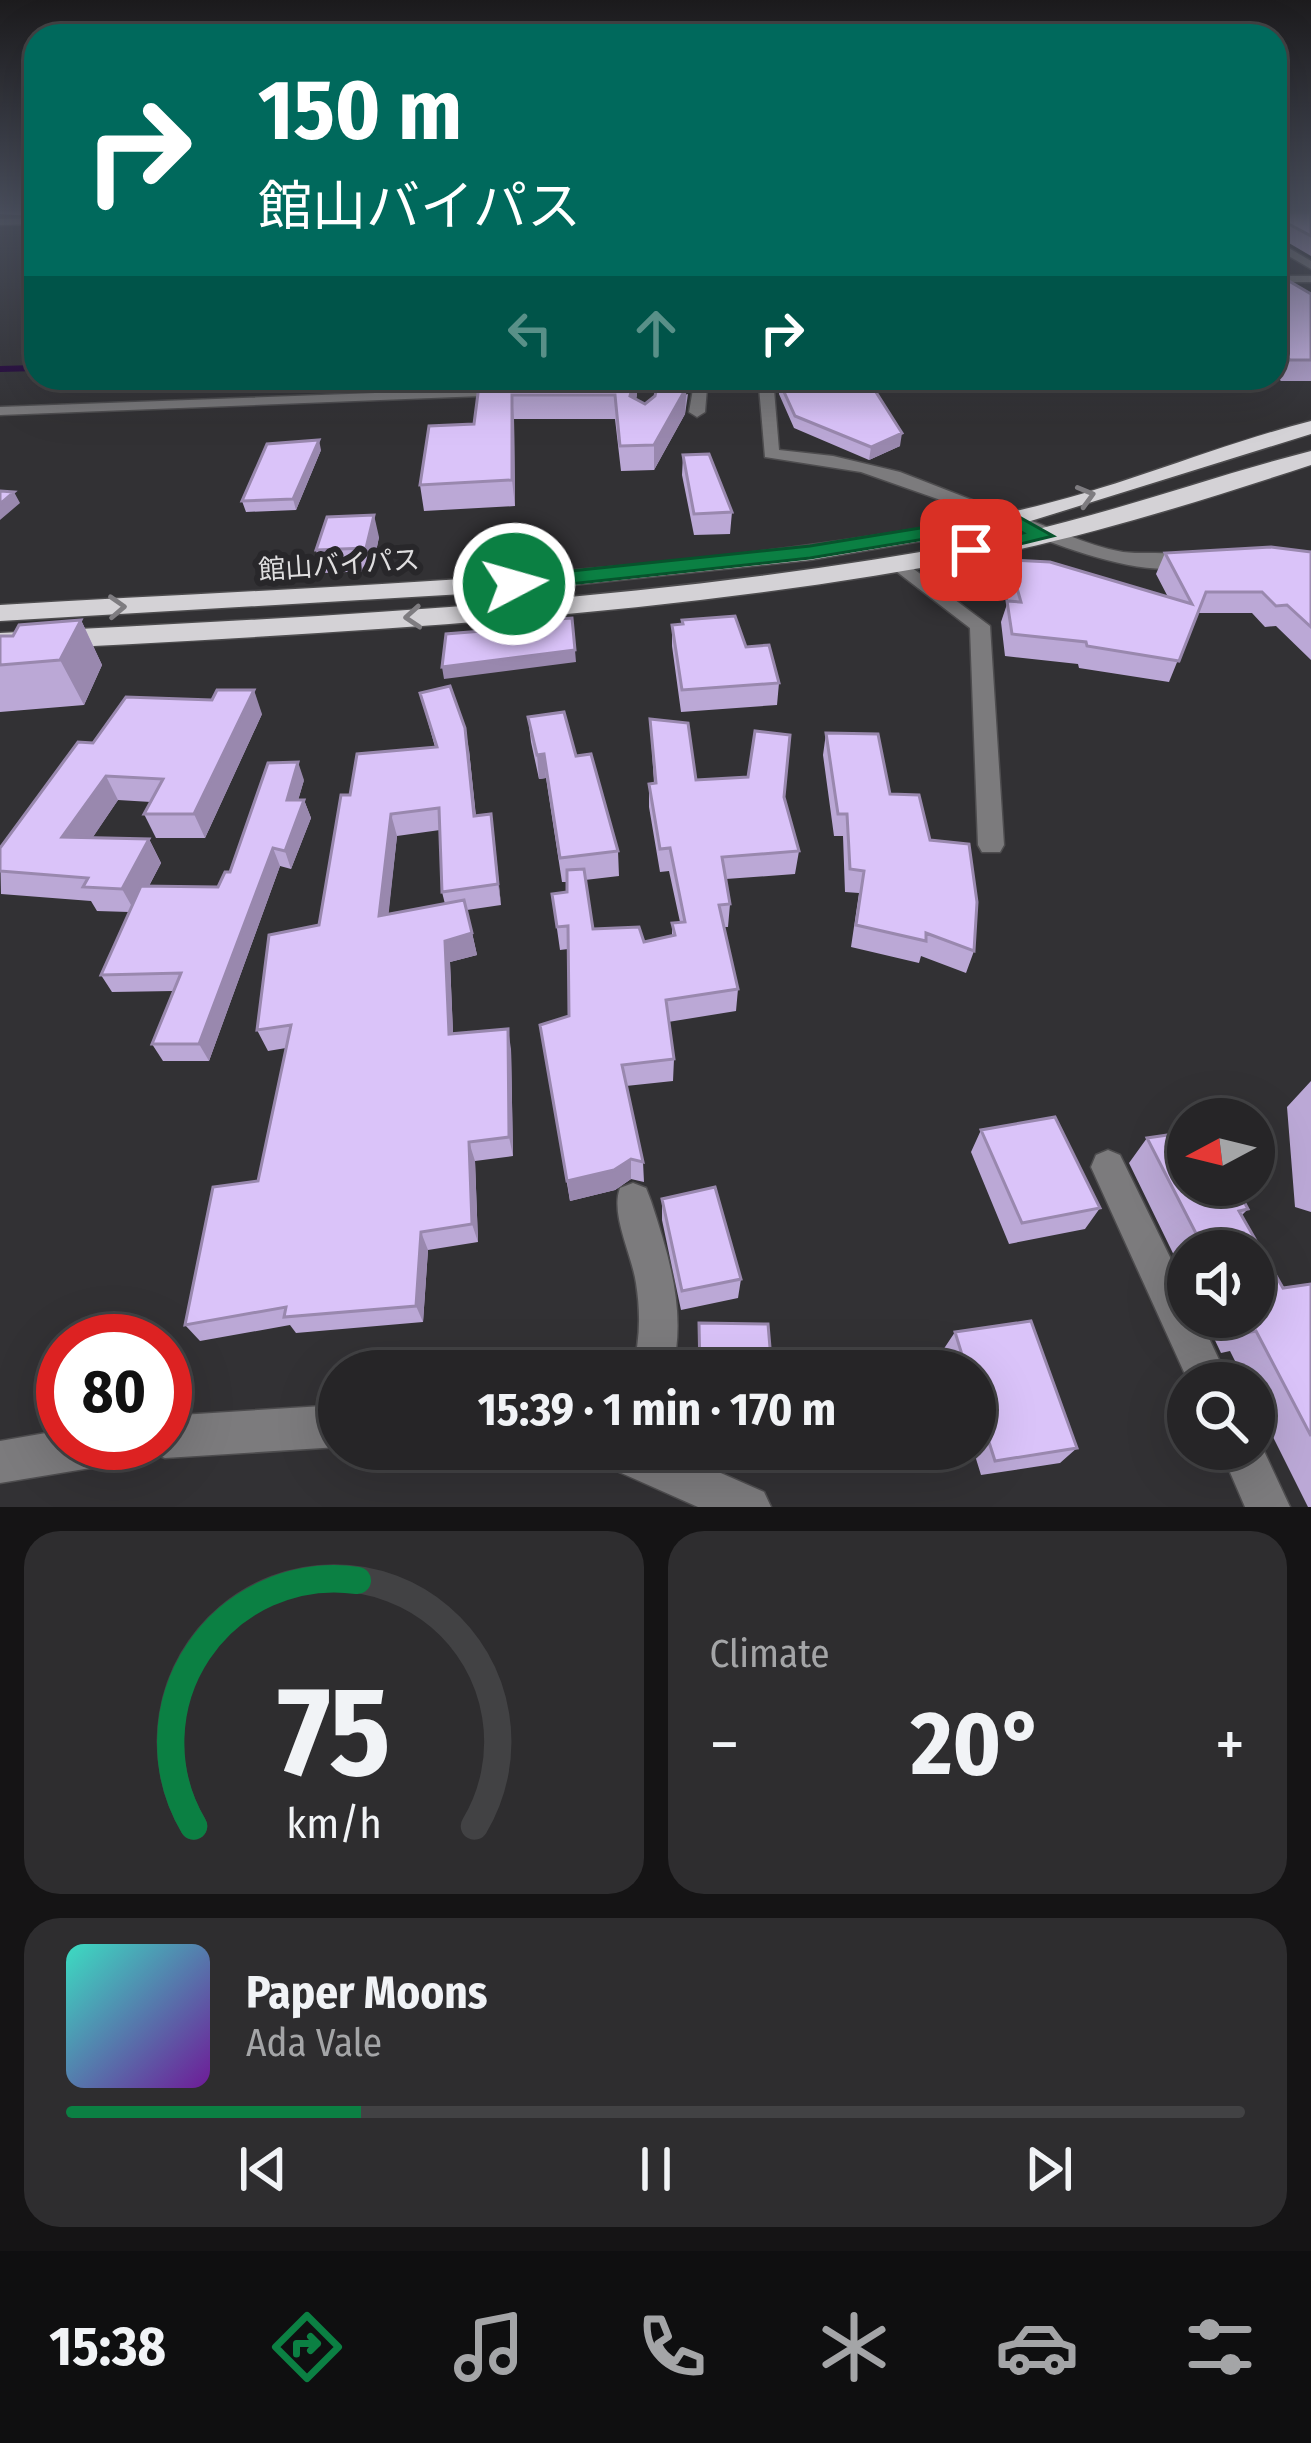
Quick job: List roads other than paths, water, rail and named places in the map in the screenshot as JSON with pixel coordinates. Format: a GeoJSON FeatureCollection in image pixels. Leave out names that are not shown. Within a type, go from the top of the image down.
{"type":"FeatureCollection","features":[{"type":"Feature","properties":{"kind":"highway","name":"館山バイパス"},"geometry":{"type":"LineString","coordinates":[[0,614],[537,581],[810,552],[1012,519],[1206,464],[1311,427]]}},
{"type":"Feature","properties":{"kind":"highway","name":"館山バイパス"},"geometry":{"type":"LineString","coordinates":[[0,642],[502,610],[746,587],[1043,536],[1240,484],[1311,458]]}},
{"type":"Feature","properties":{"kind":"street"},"geometry":{"type":"LineString","coordinates":[[282,400],[286,390]]}},
{"type":"Feature","properties":{"kind":"street"},"geometry":{"type":"LineString","coordinates":[[341,398],[343,390]]}},
{"type":"Feature","properties":{"kind":"street"},"geometry":{"type":"LineString","coordinates":[[0,411],[341,398],[412,390]]}},
{"type":"Feature","properties":{"kind":"street"},"geometry":{"type":"LineString","coordinates":[[646,406],[650,390]]}},
{"type":"Feature","properties":{"kind":"street"},"geometry":{"type":"LineString","coordinates":[[697,412],[700,390]]}},
{"type":"Feature","properties":{"kind":"street"},"geometry":{"type":"LineString","coordinates":[[767,390],[771,454],[835,458],[934,489],[1043,536],[1121,560],[1201,561]]}},
{"type":"Feature","properties":{"kind":"street"},"geometry":{"type":"LineString","coordinates":[[899,564],[980,626],[991,844]]}},
{"type":"Feature","properties":{"kind":"street"},"geometry":{"type":"LineString","coordinates":[[1108,1167],[1200,1362]]}},
{"type":"Feature","properties":{"kind":"street"},"geometry":{"type":"LineString","coordinates":[[633,1201],[648,1255],[658,1324],[655,1350]]}},
{"type":"Feature","properties":{"kind":"street"},"geometry":{"type":"LineString","coordinates":[[192,1435],[318,1427]]}},
{"type":"Feature","properties":{"kind":"street"},"geometry":{"type":"LineString","coordinates":[[0,1462],[36,1456]]}},
{"type":"Feature","properties":{"kind":"street"},"geometry":{"type":"LineString","coordinates":[[664,1470],[749,1507]]}},
{"type":"Feature","properties":{"kind":"street"},"geometry":{"type":"LineString","coordinates":[[1251,1470],[1268,1507]]}},
{"type":"Feature","properties":{"kind":"waterway"},"geometry":{"type":"LineString","coordinates":[[0,369],[24,368]]}}]}
